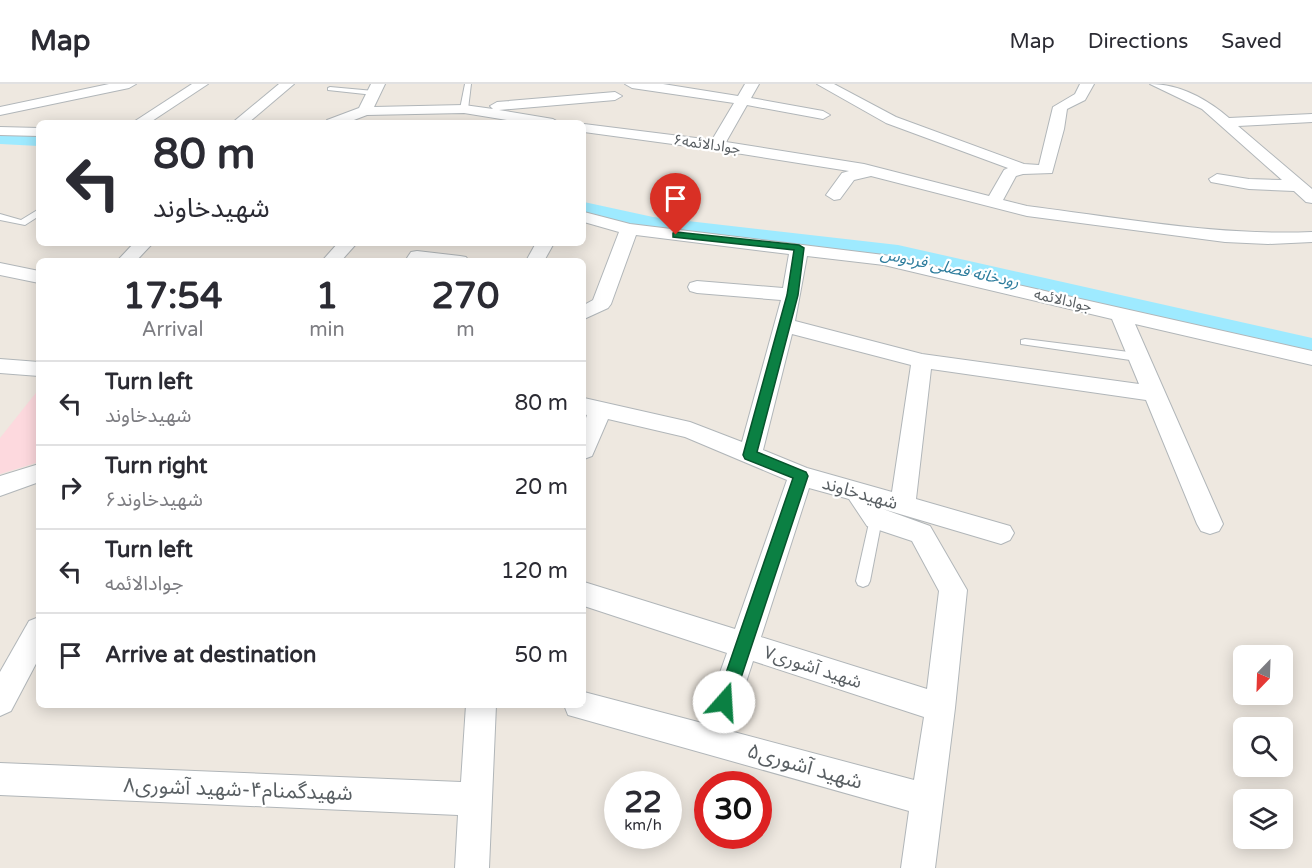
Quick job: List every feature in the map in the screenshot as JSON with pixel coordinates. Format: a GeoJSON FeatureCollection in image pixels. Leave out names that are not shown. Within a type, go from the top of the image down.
{"type":"FeatureCollection","features":[{"type":"Feature","properties":{"kind":"street"},"geometry":{"type":"LineString","coordinates":[[0,111],[129,84]]}},
{"type":"Feature","properties":{"kind":"street"},"geometry":{"type":"LineString","coordinates":[[144,120],[201,84]]}},
{"type":"Feature","properties":{"kind":"street"},"geometry":{"type":"LineString","coordinates":[[243,120],[287,84]]}},
{"type":"Feature","properties":{"kind":"street"},"geometry":{"type":"LineString","coordinates":[[632,84],[703,88],[742,100],[823,115]]}},
{"type":"Feature","properties":{"kind":"street"},"geometry":{"type":"LineString","coordinates":[[717,145],[752,84]]}},
{"type":"Feature","properties":{"kind":"street"},"geometry":{"type":"LineString","coordinates":[[824,84],[891,120],[1008,162],[1021,169]]}},
{"type":"Feature","properties":{"kind":"street"},"geometry":{"type":"LineString","coordinates":[[993,203],[1010,173],[1021,169],[1046,170],[1057,129],[1060,107],[1080,97],[1087,84]]}},
{"type":"Feature","properties":{"kind":"street"},"geometry":{"type":"LineString","coordinates":[[1156,84],[1207,106],[1312,198]]}},
{"type":"Feature","properties":{"kind":"street"},"geometry":{"type":"LineString","coordinates":[[365,111],[376,89]]}},
{"type":"Feature","properties":{"kind":"street"},"geometry":{"type":"LineString","coordinates":[[456,114],[618,90]]}},
{"type":"Feature","properties":{"kind":"street"},"geometry":{"type":"LineString","coordinates":[[601,130],[618,90]]}},
{"type":"Feature","properties":{"kind":"street"},"geometry":{"type":"LineString","coordinates":[[340,120],[365,111],[456,114],[521,120]]}},
{"type":"Feature","properties":{"kind":"street"},"geometry":{"type":"LineString","coordinates":[[1227,123],[1312,118]]}},
{"type":"Feature","properties":{"kind":"street","name":"جوادالائمه۶"},"geometry":{"type":"LineString","coordinates":[[586,128],[717,145],[830,163],[871,171],[1027,211],[1225,237],[1268,239],[1312,237]]}},
{"type":"Feature","properties":{"kind":"street"},"geometry":{"type":"LineString","coordinates":[[0,131],[36,132]]}},
{"type":"Feature","properties":{"kind":"street"},"geometry":{"type":"LineString","coordinates":[[0,144],[36,144]]}},
{"type":"Feature","properties":{"kind":"street"},"geometry":{"type":"LineString","coordinates":[[834,195],[848,176],[871,171]]}},
{"type":"Feature","properties":{"kind":"street"},"geometry":{"type":"LineString","coordinates":[[1217,179],[1249,184],[1299,186]]}},
{"type":"Feature","properties":{"kind":"street","name":"جوادالائمه"},"geometry":{"type":"LineString","coordinates":[[586,203],[646,218],[807,242],[1312,358]]}},
{"type":"Feature","properties":{"kind":"street","name":"جوادالائمه"},"geometry":{"type":"LineString","coordinates":[[586,218],[629,229],[807,242]]}},
{"type":"Feature","properties":{"kind":"street"},"geometry":{"type":"LineString","coordinates":[[586,313],[601,304],[629,229]]}},
{"type":"Feature","properties":{"kind":"street"},"geometry":{"type":"LineString","coordinates":[[750,455],[807,242]]}},
{"type":"Feature","properties":{"kind":"street"},"geometry":{"type":"LineString","coordinates":[[334,258],[345,246]]}},
{"type":"Feature","properties":{"kind":"street"},"geometry":{"type":"LineString","coordinates":[[416,258],[417,256],[434,258]]}},
{"type":"Feature","properties":{"kind":"street"},"geometry":{"type":"LineString","coordinates":[[0,269],[36,276]]}},
{"type":"Feature","properties":{"kind":"street"},"geometry":{"type":"LineString","coordinates":[[698,287],[792,295]]}},
{"type":"Feature","properties":{"kind":"street"},"geometry":{"type":"LineString","coordinates":[[1119,313],[1210,524]]}},
{"type":"Feature","properties":{"kind":"street"},"geometry":{"type":"LineString","coordinates":[[784,325],[922,361],[1152,393]]}},
{"type":"Feature","properties":{"kind":"street"},"geometry":{"type":"LineString","coordinates":[[903,506],[922,361]]}},
{"type":"Feature","properties":{"kind":"street"},"geometry":{"type":"LineString","coordinates":[[0,366],[36,369]]}},
{"type":"Feature","properties":{"kind":"street"},"geometry":{"type":"LineString","coordinates":[[586,440],[592,408]]}},
{"type":"Feature","properties":{"kind":"street","name":"شهیدخاوند"},"geometry":{"type":"LineString","coordinates":[[592,408],[690,430],[871,503],[903,506],[1001,533]]}},
{"type":"Feature","properties":{"kind":"street"},"geometry":{"type":"LineString","coordinates":[[0,486],[36,474]]}},
{"type":"Feature","properties":{"kind":"street"},"geometry":{"type":"LineString","coordinates":[[712,740],[801,476]]}},
{"type":"Feature","properties":{"kind":"street"},"geometry":{"type":"LineString","coordinates":[[0,495],[36,483]]}},
{"type":"Feature","properties":{"kind":"street"},"geometry":{"type":"LineString","coordinates":[[871,503],[921,533],[953,590],[940,708],[918,868]]}},
{"type":"Feature","properties":{"kind":"street","name":"شهید آشوری۷"},"geometry":{"type":"LineString","coordinates":[[586,595],[940,708]]}},
{"type":"Feature","properties":{"kind":"street"},"geometry":{"type":"LineString","coordinates":[[0,701],[36,635]]}},
{"type":"Feature","properties":{"kind":"street","name":"شهید آشوری۵"},"geometry":{"type":"LineString","coordinates":[[586,707],[927,800]]}},
{"type":"Feature","properties":{"kind":"street"},"geometry":{"type":"LineString","coordinates":[[472,868],[481,708]]}},
{"type":"Feature","properties":{"kind":"street","name":"شهیدگمنام۴-شهید آشوری۸"},"geometry":{"type":"LineString","coordinates":[[0,778],[476,799]]}},
{"type":"Feature","properties":{"kind":"lane"},"geometry":{"type":"LineString","coordinates":[[456,114],[468,84]]}},
{"type":"Feature","properties":{"kind":"lane"},"geometry":{"type":"LineString","coordinates":[[330,89],[376,89]]}},
{"type":"Feature","properties":{"kind":"lane"},"geometry":{"type":"LineString","coordinates":[[0,217],[22,223],[36,214]]}},
{"type":"Feature","properties":{"kind":"lane"},"geometry":{"type":"LineString","coordinates":[[1025,342],[1137,357]]}},
{"type":"Feature","properties":{"kind":"lane"},"geometry":{"type":"LineString","coordinates":[[863,582],[871,503]]}},
{"type":"Feature","properties":{"kind":"shaded area"},"geometry":{"type":"Polygon","coordinates":[[[36,393],[36,463],[0,474],[0,438],[36,393]]]}},
{"type":"Feature","properties":{"kind":"waterway","name":"رودخانه فصلی فردوس"},"geometry":{"type":"LineString","coordinates":[[6,138],[36,139]]}},
{"type":"Feature","properties":{"kind":"waterway","name":"رودخانه فصلی فردوس"},"geometry":{"type":"LineString","coordinates":[[586,210],[653,225],[898,254],[1312,349]]}},
{"type":"Feature","properties":{"kind":"route"},"geometry":{"type":"LineString","coordinates":[[676,235],[799,248],[792,295],[750,455],[801,476],[724,702]]}}]}
